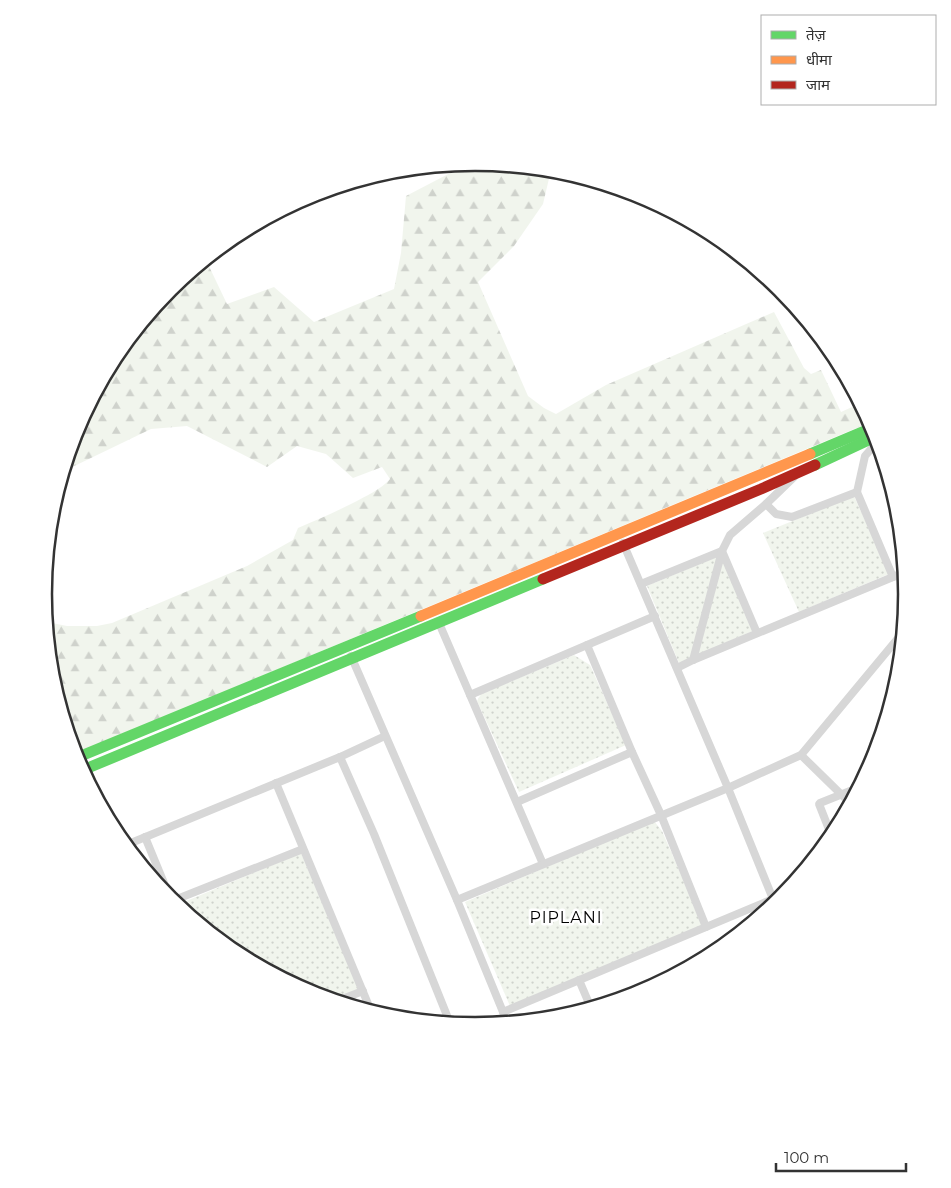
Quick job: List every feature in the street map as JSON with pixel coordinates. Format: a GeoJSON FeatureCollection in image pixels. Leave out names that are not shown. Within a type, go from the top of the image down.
{"type":"FeatureCollection","features":[{"type":"Feature","properties":{"kind":"street"},"geometry":{"type":"LineString","coordinates":[[84,755],[865,431]]}},
{"type":"Feature","properties":{"kind":"street"},"geometry":{"type":"LineString","coordinates":[[90,767],[624,546],[799,472],[869,440]]}},
{"type":"Feature","properties":{"kind":"street"},"geometry":{"type":"LineString","coordinates":[[872,448],[865,456],[857,492],[898,573]]}},
{"type":"Feature","properties":{"kind":"street"},"geometry":{"type":"LineString","coordinates":[[693,660],[722,552],[730,535],[799,472]]}},
{"type":"Feature","properties":{"kind":"street"},"geometry":{"type":"LineString","coordinates":[[766,504],[776,514],[792,517],[857,492]]}},
{"type":"Feature","properties":{"kind":"street"},"geometry":{"type":"LineString","coordinates":[[619,534],[728,788],[772,896]]}},
{"type":"Feature","properties":{"kind":"street"},"geometry":{"type":"LineString","coordinates":[[641,584],[722,552]]}},
{"type":"Feature","properties":{"kind":"street"},"geometry":{"type":"LineString","coordinates":[[722,552],[757,633]]}},
{"type":"Feature","properties":{"kind":"street"},"geometry":{"type":"LineString","coordinates":[[677,668],[898,575]]}},
{"type":"Feature","properties":{"kind":"street"},"geometry":{"type":"LineString","coordinates":[[470,695],[655,616]]}},
{"type":"Feature","properties":{"kind":"street"},"geometry":{"type":"LineString","coordinates":[[439,623],[543,864]]}},
{"type":"Feature","properties":{"kind":"street"},"geometry":{"type":"LineString","coordinates":[[457,900],[728,788],[801,755],[896,641]]}},
{"type":"Feature","properties":{"kind":"street"},"geometry":{"type":"LineString","coordinates":[[587,645],[661,815],[706,927]]}},
{"type":"Feature","properties":{"kind":"street"},"geometry":{"type":"LineString","coordinates":[[347,647],[457,900],[504,1016]]}},
{"type":"Feature","properties":{"kind":"street"},"geometry":{"type":"LineString","coordinates":[[133,842],[340,757],[385,736]]}},
{"type":"Feature","properties":{"kind":"street"},"geometry":{"type":"LineString","coordinates":[[517,802],[632,752]]}},
{"type":"Feature","properties":{"kind":"street"},"geometry":{"type":"LineString","coordinates":[[801,755],[846,799]]}},
{"type":"Feature","properties":{"kind":"street"},"geometry":{"type":"LineString","coordinates":[[340,757],[374,834],[447,1016]]}},
{"type":"Feature","properties":{"kind":"street"},"geometry":{"type":"LineString","coordinates":[[276,783],[368,1003]]}},
{"type":"Feature","properties":{"kind":"street"},"geometry":{"type":"LineString","coordinates":[[828,827],[819,804],[850,790]]}},
{"type":"Feature","properties":{"kind":"street"},"geometry":{"type":"LineString","coordinates":[[145,837],[162,878]]}},
{"type":"Feature","properties":{"kind":"street"},"geometry":{"type":"LineString","coordinates":[[180,897],[303,850]]}},
{"type":"Feature","properties":{"kind":"street"},"geometry":{"type":"LineString","coordinates":[[503,1012],[760,906]]}},
{"type":"Feature","properties":{"kind":"street"},"geometry":{"type":"LineString","coordinates":[[579,980],[588,1002]]}},
{"type":"Feature","properties":{"kind":"street"},"geometry":{"type":"LineString","coordinates":[[347,997],[363,991]]}},
{"type":"Feature","properties":{"kind":"green space"},"geometry":{"type":"Polygon","coordinates":[[[452,172],[503,172],[549,178],[543,204],[514,246],[478,282],[528,396],[544,408],[556,414],[606,385],[774,312],[804,368],[811,374],[821,370],[841,412],[854,406],[863,425],[83,751],[67,703],[56,649],[53,623],[67,626],[97,626],[112,623],[247,566],[293,540],[298,528],[368,495],[390,479],[382,467],[353,478],[326,454],[297,446],[267,467],[187,426],[151,429],[72,467],[85,432],[109,382],[140,336],[157,315],[209,266],[227,304],[274,287],[314,322],[394,289],[401,253],[406,196],[452,172]]]}},
{"type":"Feature","properties":{"kind":"green space"},"geometry":{"type":"Polygon","coordinates":[[[854,496],[889,574],[799,612],[763,533],[854,496]]]}},
{"type":"Feature","properties":{"kind":"green space"},"geometry":{"type":"Polygon","coordinates":[[[721,555],[755,630],[679,663],[647,586],[721,555]]]}},
{"type":"Feature","properties":{"kind":"green space"},"geometry":{"type":"Polygon","coordinates":[[[574,655],[590,665],[626,745],[519,792],[477,701],[481,694],[574,655]]]}},
{"type":"Feature","properties":{"kind":"green space"},"geometry":{"type":"Polygon","coordinates":[[[654,821],[662,831],[703,925],[510,1006],[465,902],[654,821]]]}},
{"type":"Feature","properties":{"kind":"green space"},"geometry":{"type":"Polygon","coordinates":[[[301,853],[359,990],[343,996],[288,973],[240,946],[185,901],[301,853]]]}},
{"type":"Feature","properties":{"kind":"traffic: fast"},"geometry":{"type":"LineString","coordinates":[[810,454],[865,431]]}},
{"type":"Feature","properties":{"kind":"traffic: fast"},"geometry":{"type":"LineString","coordinates":[[815,465],[869,440]]}},
{"type":"Feature","properties":{"kind":"traffic: fast"},"geometry":{"type":"LineString","coordinates":[[90,767],[543,579]]}},
{"type":"Feature","properties":{"kind":"traffic: fast"},"geometry":{"type":"LineString","coordinates":[[84,755],[421,616]]}},
{"type":"Feature","properties":{"kind":"traffic: slow"},"geometry":{"type":"LineString","coordinates":[[421,616],[810,454]]}},
{"type":"Feature","properties":{"kind":"traffic: jam"},"geometry":{"type":"LineString","coordinates":[[543,579],[815,465]]}},
{"type":"Feature","properties":{"kind":"district","name":"PIPLANI"},"geometry":{"type":"Point","coordinates":[566,917]}}]}
